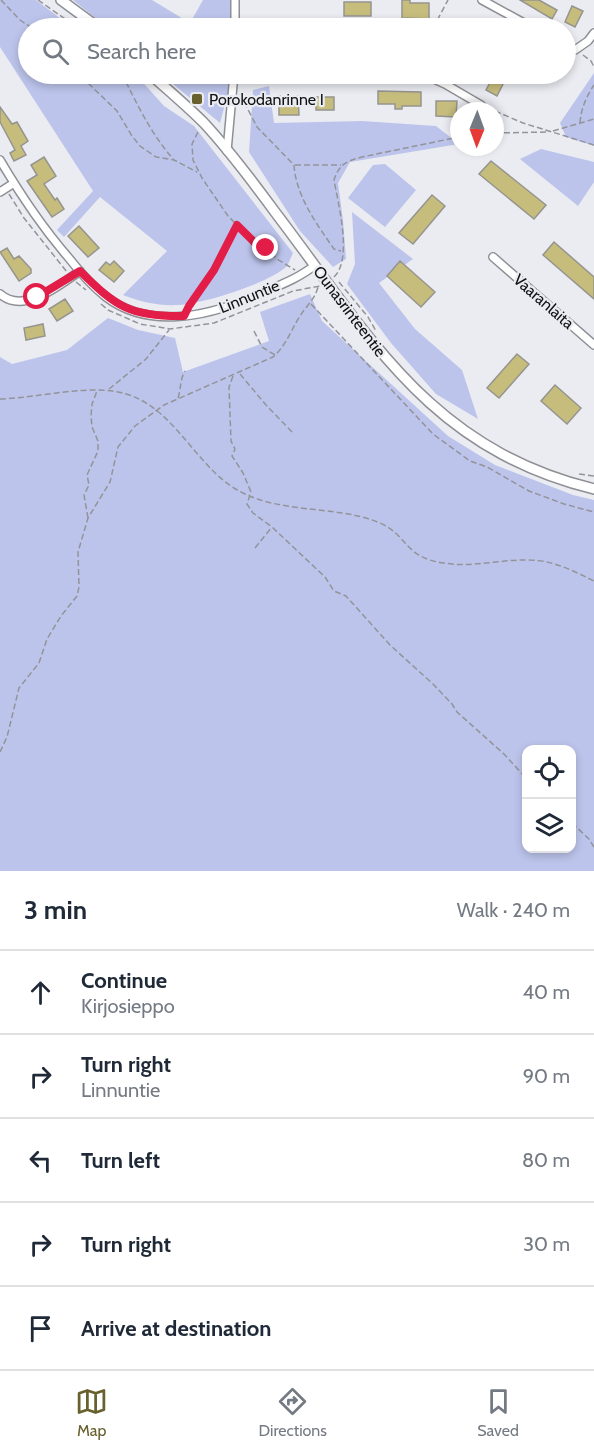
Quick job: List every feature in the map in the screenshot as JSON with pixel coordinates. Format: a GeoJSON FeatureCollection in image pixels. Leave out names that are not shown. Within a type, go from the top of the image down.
{"type":"FeatureCollection","features":[{"type":"Feature","properties":{"kind":"street"},"geometry":{"type":"LineString","coordinates":[[61,0],[85,18]]}},
{"type":"Feature","properties":{"kind":"street"},"geometry":{"type":"LineString","coordinates":[[235,0],[235,18]]}},
{"type":"Feature","properties":{"kind":"street"},"geometry":{"type":"LineString","coordinates":[[482,0],[515,18]]}},
{"type":"Feature","properties":{"kind":"street"},"geometry":{"type":"LineString","coordinates":[[576,49],[588,41],[594,33]]}},
{"type":"Feature","properties":{"kind":"street","name":"Ounasrinteentie"},"geometry":{"type":"LineString","coordinates":[[161,84],[204,123],[315,265],[365,334],[393,368],[421,396],[485,445],[547,476],[594,489]]}},
{"type":"Feature","properties":{"kind":"street"},"geometry":{"type":"LineString","coordinates":[[227,151],[233,84]]}},
{"type":"Feature","properties":{"kind":"street"},"geometry":{"type":"LineString","coordinates":[[445,84],[476,102]]}},
{"type":"Feature","properties":{"kind":"street","name":"Linnuntie"},"geometry":{"type":"LineString","coordinates":[[0,160],[51,237],[80,271],[104,296],[128,309],[154,316],[184,316],[203,313],[237,303],[300,275],[315,265]]}},
{"type":"Feature","properties":{"kind":"street"},"geometry":{"type":"LineString","coordinates":[[3,190],[14,183]]}},
{"type":"Feature","properties":{"kind":"street","name":"Vaaranlaita"},"geometry":{"type":"LineString","coordinates":[[494,257],[594,345]]}},
{"type":"Feature","properties":{"kind":"street"},"geometry":{"type":"LineString","coordinates":[[0,294],[14,301],[26,301],[37,297],[80,271]]}},
{"type":"Feature","properties":{"kind":"path"},"geometry":{"type":"LineString","coordinates":[[1,0],[18,18]]}},
{"type":"Feature","properties":{"kind":"path"},"geometry":{"type":"LineString","coordinates":[[38,0],[64,18]]}},
{"type":"Feature","properties":{"kind":"path"},"geometry":{"type":"LineString","coordinates":[[438,18],[448,0]]}},
{"type":"Feature","properties":{"kind":"path"},"geometry":{"type":"LineString","coordinates":[[576,51],[586,57],[594,67]]}},
{"type":"Feature","properties":{"kind":"path"},"geometry":{"type":"LineString","coordinates":[[89,84],[117,111],[140,146],[156,158],[174,160],[198,172]]}},
{"type":"Feature","properties":{"kind":"path"},"geometry":{"type":"LineString","coordinates":[[127,84],[147,124],[162,147],[174,160]]}},
{"type":"Feature","properties":{"kind":"path"},"geometry":{"type":"LineString","coordinates":[[237,84],[257,127],[294,165],[295,179],[314,220],[334,249],[342,251]]}},
{"type":"Feature","properties":{"kind":"path"},"geometry":{"type":"LineString","coordinates":[[580,123],[587,95],[594,85]]}},
{"type":"Feature","properties":{"kind":"path"},"geometry":{"type":"LineString","coordinates":[[504,114],[550,132],[594,145]]}},
{"type":"Feature","properties":{"kind":"path"},"geometry":{"type":"LineString","coordinates":[[504,133],[550,132],[594,119]]}},
{"type":"Feature","properties":{"kind":"path"},"geometry":{"type":"LineString","coordinates":[[204,123],[192,144],[193,160],[198,172],[228,216],[255,243],[266,248],[300,275]]}},
{"type":"Feature","properties":{"kind":"path"},"geometry":{"type":"LineString","coordinates":[[380,338],[368,317],[334,277],[341,267],[342,223],[334,180],[346,161],[450,139]]}},
{"type":"Feature","properties":{"kind":"path"},"geometry":{"type":"LineString","coordinates":[[294,165],[342,165]]}},
{"type":"Feature","properties":{"kind":"path"},"geometry":{"type":"LineString","coordinates":[[3,190],[71,277],[86,290]]}},
{"type":"Feature","properties":{"kind":"path"},"geometry":{"type":"LineString","coordinates":[[184,316],[214,270],[237,225]]}},
{"type":"Feature","properties":{"kind":"path"},"geometry":{"type":"LineString","coordinates":[[0,752],[7,737],[19,688],[39,663],[47,639],[77,596],[78,552],[88,518],[110,482],[118,447],[135,426],[156,411],[177,399],[240,373],[276,355],[300,316],[315,298],[319,286],[293,291],[214,323],[170,329],[140,324],[108,310],[101,303]]}},
{"type":"Feature","properties":{"kind":"path"},"geometry":{"type":"LineString","coordinates":[[108,390],[146,359],[170,329]]}},
{"type":"Feature","properties":{"kind":"path"},"geometry":{"type":"LineString","coordinates":[[254,331],[262,347],[276,355]]}},
{"type":"Feature","properties":{"kind":"path"},"geometry":{"type":"LineString","coordinates":[[177,399],[185,371]]}},
{"type":"Feature","properties":{"kind":"path"},"geometry":{"type":"LineString","coordinates":[[240,373],[293,434]]}},
{"type":"Feature","properties":{"kind":"path"},"geometry":{"type":"LineString","coordinates":[[233,376],[229,387],[231,441],[235,449],[232,456],[251,492],[247,504],[253,513],[272,527],[325,577],[334,591],[345,596],[390,645],[433,684],[457,712],[504,754],[522,774]]}},
{"type":"Feature","properties":{"kind":"path"},"geometry":{"type":"LineString","coordinates":[[88,518],[84,495],[89,485],[87,475],[98,451],[98,441],[92,427],[91,416],[97,390]]}},
{"type":"Feature","properties":{"kind":"path"},"geometry":{"type":"LineString","coordinates":[[0,399],[97,390],[130,395],[156,411],[230,486],[250,496],[379,523],[393,531],[414,553],[434,562],[463,564],[537,560],[564,567],[594,581]]}},
{"type":"Feature","properties":{"kind":"path"},"geometry":{"type":"LineString","coordinates":[[574,473],[594,476]]}},
{"type":"Feature","properties":{"kind":"path"},"geometry":{"type":"LineString","coordinates":[[255,548],[272,527]]}},
{"type":"Feature","properties":{"kind":"path"},"geometry":{"type":"LineString","coordinates":[[576,827],[594,847]]}},
{"type":"Feature","properties":{"kind":"shaded area"},"geometry":{"type":"Polygon","coordinates":[[[0,0],[36,0],[60,18],[18,18],[18,75],[0,47],[0,0]]]}},
{"type":"Feature","properties":{"kind":"shaded area"},"geometry":{"type":"Polygon","coordinates":[[[73,0],[152,0],[182,18],[96,18],[73,0]]]}},
{"type":"Feature","properties":{"kind":"shaded area"},"geometry":{"type":"Polygon","coordinates":[[[203,0],[231,0],[232,18],[193,18],[203,0]]]}},
{"type":"Feature","properties":{"kind":"shaded area"},"geometry":{"type":"Polygon","coordinates":[[[594,73],[594,146],[566,137],[560,123],[594,73]]]}},
{"type":"Feature","properties":{"kind":"shaded area"},"geometry":{"type":"Polygon","coordinates":[[[24,84],[144,84],[164,106],[194,126],[293,253],[287,266],[278,273],[251,286],[219,297],[189,304],[143,302],[123,295],[167,251],[100,197],[64,237],[57,230],[93,191],[24,84]]]}},
{"type":"Feature","properties":{"kind":"shaded area"},"geometry":{"type":"Polygon","coordinates":[[[173,84],[230,84],[220,123],[173,84]]]}},
{"type":"Feature","properties":{"kind":"shaded area"},"geometry":{"type":"Polygon","coordinates":[[[269,86],[274,123],[362,121],[436,126],[450,137],[450,145],[350,162],[338,183],[346,259],[333,267],[300,231],[249,152],[253,90],[269,86]]]}},
{"type":"Feature","properties":{"kind":"shaded area"},"geometry":{"type":"Polygon","coordinates":[[[541,149],[594,162],[594,182],[578,206],[520,159],[541,149]]]}},
{"type":"Feature","properties":{"kind":"shaded area"},"geometry":{"type":"Polygon","coordinates":[[[385,164],[416,190],[385,227],[348,198],[373,165],[385,164]]]}},
{"type":"Feature","properties":{"kind":"shaded area"},"geometry":{"type":"Polygon","coordinates":[[[352,212],[413,259],[379,283],[415,329],[462,370],[478,419],[436,394],[391,343],[347,284],[355,264],[352,212]]]}},
{"type":"Feature","properties":{"kind":"shaded area"},"geometry":{"type":"Polygon","coordinates":[[[310,294],[322,321],[448,436],[495,465],[573,495],[594,500],[594,871],[0,871],[0,357],[12,364],[67,350],[108,318],[138,330],[175,338],[183,372],[269,341],[260,312],[310,294]]]}},
{"type":"Feature","properties":{"kind":"building"},"geometry":{"type":"Polygon","coordinates":[[[402,0],[410,0],[410,3],[429,3],[429,18],[402,18],[402,0]]]}},
{"type":"Feature","properties":{"kind":"building"},"geometry":{"type":"Polygon","coordinates":[[[520,0],[539,0],[557,10],[550,18],[520,0]]]}},
{"type":"Feature","properties":{"kind":"building"},"geometry":{"type":"Polygon","coordinates":[[[344,2],[371,2],[371,16],[344,16],[344,2]]]}},
{"type":"Feature","properties":{"kind":"building"},"geometry":{"type":"Polygon","coordinates":[[[572,6],[583,11],[576,25],[576,18],[567,18],[572,6]]]}},
{"type":"Feature","properties":{"kind":"building"},"geometry":{"type":"Polygon","coordinates":[[[489,84],[503,84],[497,96],[486,90],[489,84]]]}},
{"type":"Feature","properties":{"kind":"building"},"geometry":{"type":"Polygon","coordinates":[[[378,91],[421,92],[421,106],[402,106],[402,109],[395,109],[395,104],[378,104],[378,91]]]}},
{"type":"Feature","properties":{"kind":"building"},"geometry":{"type":"Polygon","coordinates":[[[279,96],[298,96],[299,115],[279,115],[279,96]]]}},
{"type":"Feature","properties":{"kind":"building"},"geometry":{"type":"Polygon","coordinates":[[[316,97],[334,97],[334,110],[316,110],[316,97]]]}},
{"type":"Feature","properties":{"kind":"building"},"geometry":{"type":"Polygon","coordinates":[[[436,101],[457,101],[450,102],[450,117],[436,116],[436,101]]]}},
{"type":"Feature","properties":{"kind":"building"},"geometry":{"type":"Polygon","coordinates":[[[0,107],[12,124],[17,122],[28,141],[21,146],[26,155],[14,161],[10,153],[15,150],[0,122],[0,107]]]}},
{"type":"Feature","properties":{"kind":"building"},"geometry":{"type":"Polygon","coordinates":[[[44,157],[56,176],[44,184],[64,209],[52,217],[27,181],[37,175],[31,165],[44,157]]]}},
{"type":"Feature","properties":{"kind":"building"},"geometry":{"type":"Polygon","coordinates":[[[491,161],[546,205],[534,219],[479,174],[491,161]]]}},
{"type":"Feature","properties":{"kind":"building"},"geometry":{"type":"Polygon","coordinates":[[[432,195],[445,206],[413,244],[399,233],[432,195]]]}},
{"type":"Feature","properties":{"kind":"building"},"geometry":{"type":"Polygon","coordinates":[[[79,226],[99,248],[88,257],[68,236],[79,226]]]}},
{"type":"Feature","properties":{"kind":"building"},"geometry":{"type":"Polygon","coordinates":[[[554,242],[594,277],[594,299],[543,255],[554,242]]]}},
{"type":"Feature","properties":{"kind":"building"},"geometry":{"type":"Polygon","coordinates":[[[7,248],[14,259],[19,256],[31,269],[31,273],[19,281],[0,252],[7,248]]]}},
{"type":"Feature","properties":{"kind":"building"},"geometry":{"type":"Polygon","coordinates":[[[114,261],[124,271],[114,282],[99,270],[106,262],[110,265],[114,261]]]}},
{"type":"Feature","properties":{"kind":"building"},"geometry":{"type":"Polygon","coordinates":[[[400,261],[435,292],[421,307],[387,276],[400,261]]]}},
{"type":"Feature","properties":{"kind":"building"},"geometry":{"type":"Polygon","coordinates":[[[65,299],[73,311],[57,321],[49,309],[65,299]]]}},
{"type":"Feature","properties":{"kind":"building"},"geometry":{"type":"Polygon","coordinates":[[[43,324],[45,336],[26,340],[24,328],[43,324]]]}},
{"type":"Feature","properties":{"kind":"building"},"geometry":{"type":"Polygon","coordinates":[[[517,354],[529,364],[499,398],[487,388],[517,354]]]}},
{"type":"Feature","properties":{"kind":"building"},"geometry":{"type":"Polygon","coordinates":[[[555,385],[581,408],[567,424],[541,401],[555,385]]]}},
{"type":"Feature","properties":{"kind":"place","name":"Porokodanrinne I"},"geometry":{"type":"Point","coordinates":[197,99]}},
{"type":"Feature","properties":{"kind":"route"},"geometry":{"type":"LineString","coordinates":[[37,297],[80,271],[104,296],[128,309],[154,316],[184,316],[185,311],[214,270],[237,225],[255,243],[266,248]]}}]}
